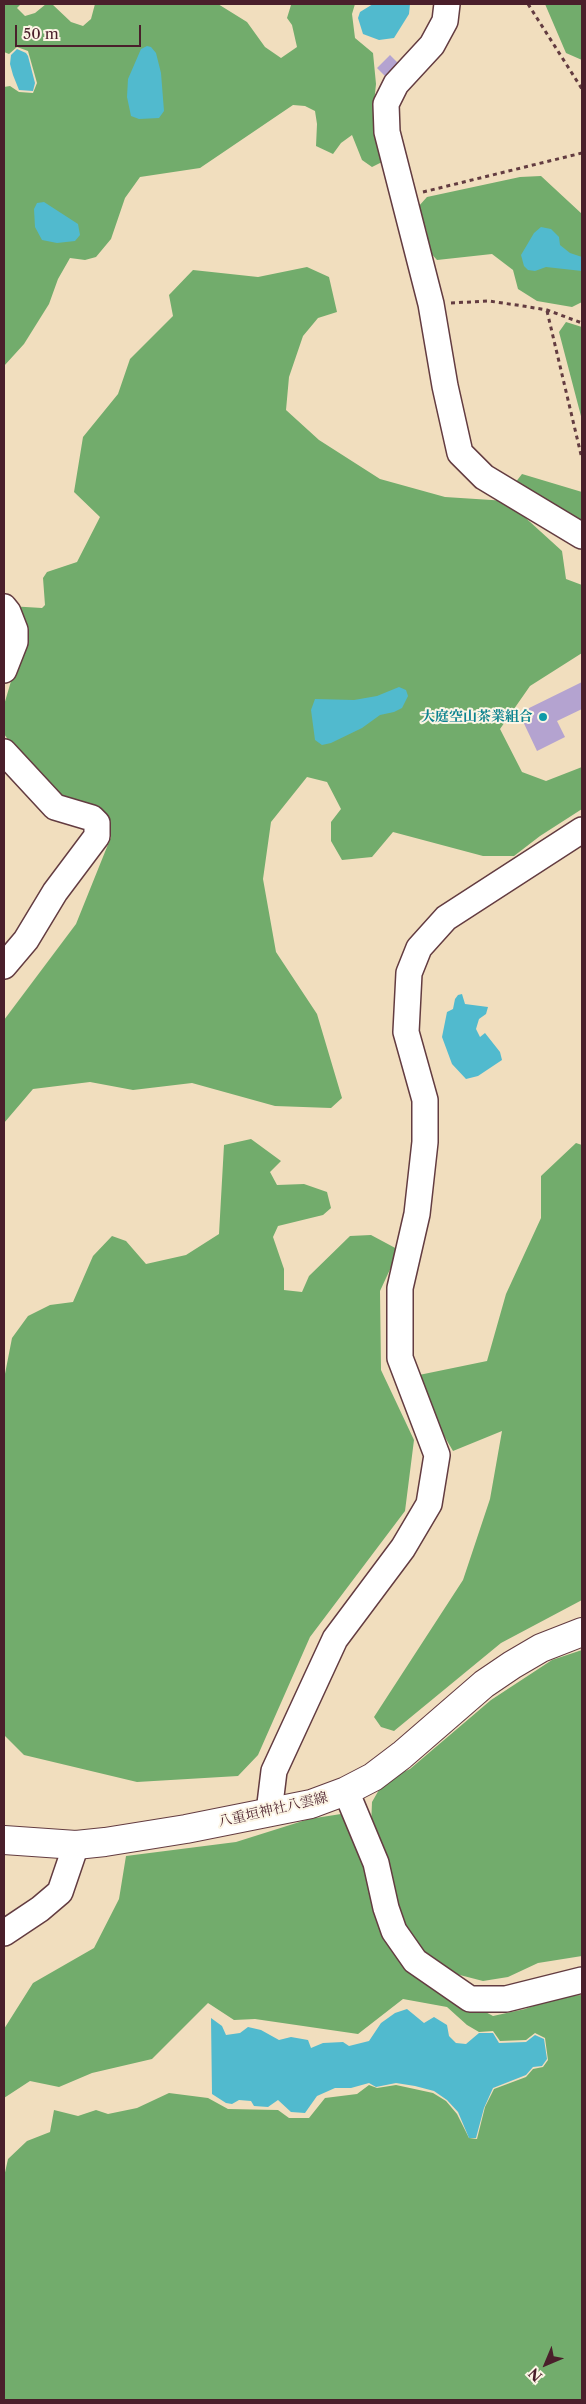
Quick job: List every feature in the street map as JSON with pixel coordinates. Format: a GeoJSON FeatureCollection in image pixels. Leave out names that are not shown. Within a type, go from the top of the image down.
{"type":"FeatureCollection","features":[{"type":"Feature","properties":{"kind":"main road","name":"八重垣神社八雲線"},"geometry":{"type":"LineString","coordinates":[[4,1840],[76,1845],[137,1838],[311,1804],[346,1791],[373,1777],[402,1756],[484,1684],[541,1648],[582,1632]]}},
{"type":"Feature","properties":{"kind":"street"},"geometry":{"type":"LineString","coordinates":[[447,4],[445,20],[432,45],[404,74],[390,94],[386,104],[387,132],[430,304],[460,453],[484,477],[582,536]]}},
{"type":"Feature","properties":{"kind":"street"},"geometry":{"type":"LineString","coordinates":[[4,607],[15,630],[15,642],[4,670]]}},
{"type":"Feature","properties":{"kind":"street"},"geometry":{"type":"LineString","coordinates":[[4,752],[55,807],[92,818],[97,823],[97,832],[55,892],[26,940],[4,966]]}},
{"type":"Feature","properties":{"kind":"street"},"geometry":{"type":"LineString","coordinates":[[269,1812],[274,1772],[335,1639],[403,1548],[429,1504],[437,1455],[400,1358],[400,1288],[417,1214],[425,1142],[425,1100],[406,1032],[406,991],[409,972],[419,948],[446,918],[582,830]]}},
{"type":"Feature","properties":{"kind":"street"},"geometry":{"type":"LineString","coordinates":[[346,1791],[376,1863],[386,1908],[394,1931],[415,1961],[470,1999],[506,1998],[582,1980]]}},
{"type":"Feature","properties":{"kind":"street"},"geometry":{"type":"LineString","coordinates":[[4,1933],[40,1909],[60,1892],[76,1845]]}},
{"type":"Feature","properties":{"kind":"path"},"geometry":{"type":"LineString","coordinates":[[528,4],[582,89]]}},
{"type":"Feature","properties":{"kind":"path"},"geometry":{"type":"LineString","coordinates":[[403,197],[582,153]]}},
{"type":"Feature","properties":{"kind":"path"},"geometry":{"type":"LineString","coordinates":[[430,304],[490,301],[547,310],[582,322]]}},
{"type":"Feature","properties":{"kind":"path"},"geometry":{"type":"LineString","coordinates":[[547,310],[582,459]]}},
{"type":"Feature","properties":{"kind":"green space"},"geometry":{"type":"Polygon","coordinates":[[[4,4],[21,4],[17,8],[25,16],[35,13],[46,4],[52,4],[71,22],[83,26],[91,19],[95,4],[218,4],[247,22],[265,47],[281,58],[297,47],[292,25],[287,18],[291,5],[355,4],[352,14],[355,38],[373,53],[376,84],[373,113],[381,146],[382,162],[372,167],[362,160],[352,135],[341,143],[333,154],[316,146],[317,124],[315,111],[305,106],[293,105],[200,168],[140,177],[125,198],[111,239],[96,257],[85,260],[70,258],[58,279],[49,304],[24,344],[4,366],[4,87],[10,86],[19,92],[33,93],[37,83],[28,51],[17,47],[9,54],[4,52],[4,4]]]}},
{"type":"Feature","properties":{"kind":"green space"},"geometry":{"type":"Polygon","coordinates":[[[545,4],[582,4],[582,60],[566,53],[545,4]]]}},
{"type":"Feature","properties":{"kind":"green space"},"geometry":{"type":"Polygon","coordinates":[[[541,176],[582,214],[582,302],[572,307],[537,301],[518,289],[513,270],[492,254],[437,260],[428,250],[427,232],[418,207],[427,197],[520,177],[541,176]]]}},
{"type":"Feature","properties":{"kind":"green space"},"geometry":{"type":"Polygon","coordinates":[[[307,267],[329,277],[337,312],[318,318],[303,336],[289,377],[286,410],[319,440],[380,479],[445,497],[507,501],[562,551],[566,579],[582,585],[582,653],[530,686],[500,729],[522,772],[546,781],[582,767],[582,809],[540,836],[514,856],[483,856],[393,832],[372,857],[342,860],[331,841],[331,822],[341,809],[327,782],[307,777],[271,822],[263,879],[276,952],[317,1014],[342,1098],[331,1108],[275,1106],[192,1083],[133,1090],[90,1082],[33,1089],[4,1123],[4,1020],[76,924],[111,837],[92,807],[63,804],[30,770],[4,734],[4,705],[14,671],[9,606],[42,608],[45,605],[43,578],[47,572],[77,562],[100,517],[74,492],[83,437],[118,394],[130,359],[173,316],[169,295],[193,270],[258,277],[307,267]]]}},
{"type":"Feature","properties":{"kind":"green space"},"geometry":{"type":"Polygon","coordinates":[[[566,322],[582,327],[582,420],[559,332],[566,322]]]}},
{"type":"Feature","properties":{"kind":"green space"},"geometry":{"type":"Polygon","coordinates":[[[522,474],[582,492],[582,529],[558,507],[532,496],[515,483],[522,474]]]}},
{"type":"Feature","properties":{"kind":"green space"},"geometry":{"type":"Polygon","coordinates":[[[251,1139],[281,1161],[270,1172],[277,1185],[304,1184],[327,1192],[331,1208],[323,1215],[278,1226],[273,1237],[284,1269],[284,1290],[302,1292],[309,1276],[350,1236],[371,1235],[399,1250],[380,1291],[381,1370],[414,1440],[405,1511],[310,1637],[258,1755],[238,1776],[137,1782],[24,1755],[4,1735],[4,1379],[12,1338],[28,1316],[50,1305],[73,1302],[93,1256],[112,1236],[126,1241],[146,1264],[186,1255],[219,1234],[224,1145],[251,1139]]]}},
{"type":"Feature","properties":{"kind":"green space"},"geometry":{"type":"Polygon","coordinates":[[[576,1143],[582,1145],[582,1600],[501,1643],[394,1731],[381,1727],[374,1717],[463,1580],[490,1499],[502,1431],[453,1451],[432,1415],[419,1375],[487,1361],[506,1294],[541,1218],[541,1176],[576,1143]]]}},
{"type":"Feature","properties":{"kind":"green space"},"geometry":{"type":"Polygon","coordinates":[[[582,1650],[582,1956],[538,1963],[508,1977],[483,1981],[452,1973],[423,1956],[402,1927],[393,1884],[371,1827],[372,1802],[384,1781],[410,1769],[491,1700],[552,1660],[582,1650]]]}},
{"type":"Feature","properties":{"kind":"green space"},"geometry":{"type":"Polygon","coordinates":[[[341,1814],[356,1838],[372,1895],[437,1986],[493,2016],[525,2009],[560,1996],[582,1995],[582,2400],[4,2400],[4,2177],[8,2159],[27,2141],[50,2132],[54,2110],[78,2116],[96,2110],[108,2114],[137,2108],[169,2093],[208,2098],[228,2109],[278,2110],[289,2118],[309,2118],[325,2098],[357,2094],[369,2085],[377,2088],[396,2085],[433,2093],[446,2101],[457,2114],[469,2138],[477,2139],[485,2107],[494,2089],[526,2077],[533,2069],[543,2067],[548,2060],[545,2038],[535,2033],[526,2040],[500,2041],[493,2031],[479,2032],[467,2025],[447,2007],[403,1999],[358,2034],[255,2019],[234,2020],[208,2003],[152,2059],[92,2073],[59,2087],[30,2081],[4,2098],[4,2029],[33,1983],[94,1948],[119,1899],[126,1856],[236,1842],[309,1819],[341,1814]]]}},
{"type":"Feature","properties":{"kind":"water"},"geometry":{"type":"Polygon","coordinates":[[[373,4],[410,4],[409,14],[394,38],[379,40],[363,34],[358,18],[360,12],[373,4]]]}},
{"type":"Feature","properties":{"kind":"water"},"geometry":{"type":"Polygon","coordinates":[[[147,46],[151,47],[156,53],[161,73],[164,111],[159,118],[139,119],[131,116],[127,97],[128,79],[141,49],[147,46]]]}},
{"type":"Feature","properties":{"kind":"water"},"geometry":{"type":"Polygon","coordinates":[[[17,49],[28,56],[35,83],[33,91],[19,90],[13,75],[10,64],[11,55],[17,49]]]}},
{"type":"Feature","properties":{"kind":"water"},"geometry":{"type":"Polygon","coordinates":[[[44,202],[78,224],[80,235],[75,241],[57,243],[42,240],[35,227],[34,209],[37,203],[44,202]]]}},
{"type":"Feature","properties":{"kind":"water"},"geometry":{"type":"Polygon","coordinates":[[[541,227],[551,229],[559,237],[560,245],[570,253],[582,257],[582,271],[546,267],[535,271],[528,270],[524,266],[521,255],[534,233],[541,227]]]}},
{"type":"Feature","properties":{"kind":"water"},"geometry":{"type":"Polygon","coordinates":[[[399,687],[406,690],[408,696],[402,708],[380,715],[362,728],[331,743],[322,745],[315,740],[311,710],[315,699],[354,700],[377,696],[399,687]]]}},
{"type":"Feature","properties":{"kind":"water"},"geometry":{"type":"Polygon","coordinates":[[[462,994],[465,1004],[488,1007],[486,1014],[479,1019],[476,1029],[480,1037],[485,1033],[500,1052],[502,1060],[478,1076],[466,1079],[452,1064],[442,1037],[447,1012],[453,1009],[455,999],[458,995],[462,994]]]}},
{"type":"Feature","properties":{"kind":"water"},"geometry":{"type":"Polygon","coordinates":[[[407,2009],[424,2023],[434,2017],[447,2025],[449,2036],[456,2043],[466,2044],[479,2033],[493,2033],[499,2043],[526,2042],[535,2035],[544,2039],[547,2059],[542,2066],[533,2067],[526,2075],[493,2088],[484,2108],[476,2138],[469,2138],[458,2112],[447,2100],[434,2091],[415,2086],[396,2083],[376,2087],[369,2083],[351,2088],[335,2088],[317,2096],[305,2113],[291,2112],[278,2100],[268,2107],[254,2106],[251,2101],[239,2100],[232,2104],[226,2103],[212,2094],[211,2018],[222,2026],[226,2035],[240,2033],[248,2027],[261,2030],[279,2040],[291,2037],[308,2040],[311,2048],[323,2043],[343,2042],[349,2046],[369,2041],[381,2023],[395,2013],[407,2009]]]}},
{"type":"Feature","properties":{"kind":"building"},"geometry":{"type":"Polygon","coordinates":[[[390,55],[400,65],[387,78],[377,68],[390,55]]]}},
{"type":"Feature","properties":{"kind":"building","name":"大庭空山茶業組合"},"geometry":{"type":"Polygon","coordinates":[[[582,682],[582,709],[557,721],[565,737],[537,751],[519,713],[582,682]]]}},
{"type":"Feature","properties":{"kind":"place","name":"大庭空山茶業組合"},"geometry":{"type":"Point","coordinates":[543,717]}}]}
